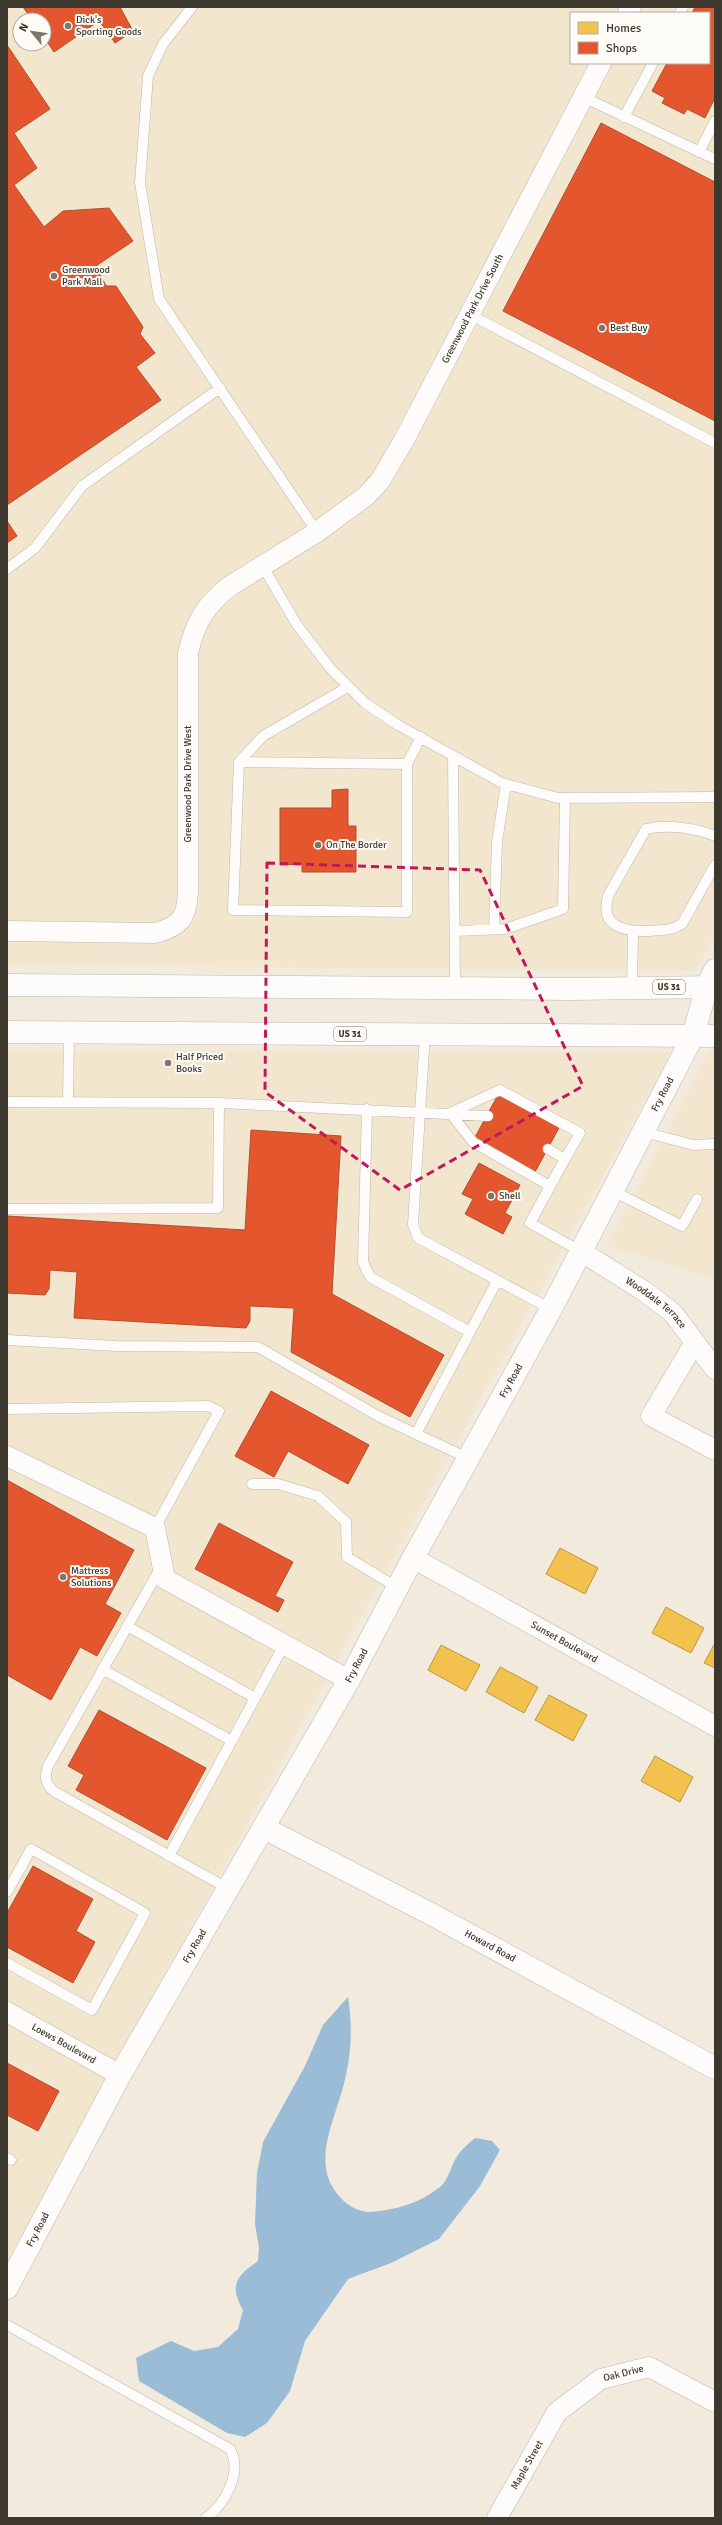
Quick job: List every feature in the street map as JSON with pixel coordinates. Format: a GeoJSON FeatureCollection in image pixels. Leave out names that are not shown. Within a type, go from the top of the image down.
{"type":"FeatureCollection","features":[{"type":"Feature","properties":{"kind":"street","name":"Greenwood Park Drive South"},"geometry":{"type":"LineString","coordinates":[[317,532],[352,507],[380,481],[403,442],[600,64]]}},
{"type":"Feature","properties":{"kind":"street","name":"Greenwood Park Drive West"},"geometry":{"type":"LineString","coordinates":[[7,931],[156,933],[175,927],[180,921],[185,912],[188,892],[188,684],[191,642],[204,612],[214,599],[262,565],[317,532]]}},
{"type":"Feature","properties":{"kind":"street","name":"US 31"},"geometry":{"type":"LineString","coordinates":[[7,985],[632,989],[712,981]]}},
{"type":"Feature","properties":{"kind":"street","name":"Fry Road"},"geometry":{"type":"LineString","coordinates":[[10,2277],[120,2075],[349,1680],[413,1558],[552,1309],[693,1036],[712,981]]}},
{"type":"Feature","properties":{"kind":"street","name":"Fry Road"},"geometry":{"type":"LineString","coordinates":[[693,1036],[715,1015]]}},
{"type":"Feature","properties":{"kind":"street","name":"US 31"},"geometry":{"type":"LineString","coordinates":[[7,1032],[715,1036]]}},
{"type":"Feature","properties":{"kind":"street","name":"Wooddale Terrace"},"geometry":{"type":"LineString","coordinates":[[582,1252],[644,1291],[673,1313],[715,1369]]}},
{"type":"Feature","properties":{"kind":"street"},"geometry":{"type":"LineString","coordinates":[[694,1342],[651,1416],[715,1450]]}},
{"type":"Feature","properties":{"kind":"street"},"geometry":{"type":"LineString","coordinates":[[7,1456],[155,1528],[163,1564],[164,1579],[349,1680]]}},
{"type":"Feature","properties":{"kind":"street","name":"Sunset Boulevard"},"geometry":{"type":"LineString","coordinates":[[413,1558],[715,1726]]}},
{"type":"Feature","properties":{"kind":"street","name":"Howard Road"},"geometry":{"type":"LineString","coordinates":[[264,1828],[431,1914],[715,2068]]}},
{"type":"Feature","properties":{"kind":"street","name":"Loews Boulevard"},"geometry":{"type":"LineString","coordinates":[[9,2018],[120,2075]]}},
{"type":"Feature","properties":{"kind":"street","name":"Oak Drive"},"geometry":{"type":"LineString","coordinates":[[557,2412],[601,2379],[650,2367],[715,2402]]}},
{"type":"Feature","properties":{"kind":"street","name":"Maple Street"},"geometry":{"type":"LineString","coordinates":[[497,2518],[557,2412]]}},
{"type":"Feature","properties":{"kind":"lane"},"geometry":{"type":"LineString","coordinates":[[192,7],[163,44],[148,76],[140,183],[159,299],[317,532]]}},
{"type":"Feature","properties":{"kind":"lane"},"geometry":{"type":"LineString","coordinates":[[624,117],[652,64]]}},
{"type":"Feature","properties":{"kind":"lane"},"geometry":{"type":"LineString","coordinates":[[583,97],[715,159]]}},
{"type":"Feature","properties":{"kind":"lane"},"geometry":{"type":"LineString","coordinates":[[699,152],[715,121]]}},
{"type":"Feature","properties":{"kind":"lane"},"geometry":{"type":"LineString","coordinates":[[469,314],[715,443]]}},
{"type":"Feature","properties":{"kind":"lane"},"geometry":{"type":"LineString","coordinates":[[7,569],[36,548],[82,486],[220,388]]}},
{"type":"Feature","properties":{"kind":"lane"},"geometry":{"type":"LineString","coordinates":[[262,565],[297,625],[330,668],[366,703],[453,756],[506,784],[565,798],[715,797]]}},
{"type":"Feature","properties":{"kind":"lane"},"geometry":{"type":"LineString","coordinates":[[348,686],[263,736],[239,762],[233,910],[407,912],[407,764],[421,737]]}},
{"type":"Feature","properties":{"kind":"lane"},"geometry":{"type":"LineString","coordinates":[[453,756],[455,988]]}},
{"type":"Feature","properties":{"kind":"lane"},"geometry":{"type":"LineString","coordinates":[[239,762],[407,764]]}},
{"type":"Feature","properties":{"kind":"lane"},"geometry":{"type":"LineString","coordinates":[[494,930],[497,842],[506,784]]}},
{"type":"Feature","properties":{"kind":"lane"},"geometry":{"type":"LineString","coordinates":[[455,931],[505,929],[563,909],[565,798]]}},
{"type":"Feature","properties":{"kind":"lane"},"geometry":{"type":"LineString","coordinates":[[715,836],[702,831],[654,827],[646,829],[606,904],[607,915],[612,923],[633,932],[673,930],[682,924],[715,865]]}},
{"type":"Feature","properties":{"kind":"lane"},"geometry":{"type":"LineString","coordinates":[[632,989],[633,932]]}},
{"type":"Feature","properties":{"kind":"lane"},"geometry":{"type":"LineString","coordinates":[[68,1102],[69,1032]]}},
{"type":"Feature","properties":{"kind":"lane"},"geometry":{"type":"LineString","coordinates":[[425,1034],[413,1224],[418,1238],[552,1309]]}},
{"type":"Feature","properties":{"kind":"lane"},"geometry":{"type":"LineString","coordinates":[[450,1113],[500,1090],[580,1133],[530,1223],[582,1252]]}},
{"type":"Feature","properties":{"kind":"lane"},"geometry":{"type":"LineString","coordinates":[[7,1102],[220,1103],[488,1116]]}},
{"type":"Feature","properties":{"kind":"lane"},"geometry":{"type":"LineString","coordinates":[[7,1209],[218,1208],[220,1103]]}},
{"type":"Feature","properties":{"kind":"lane"},"geometry":{"type":"LineString","coordinates":[[367,1109],[363,1262],[370,1277],[470,1332]]}},
{"type":"Feature","properties":{"kind":"lane"},"geometry":{"type":"LineString","coordinates":[[450,1113],[473,1142],[550,1186]]}},
{"type":"Feature","properties":{"kind":"lane"},"geometry":{"type":"LineString","coordinates":[[644,1132],[693,1145],[715,1144]]}},
{"type":"Feature","properties":{"kind":"lane"},"geometry":{"type":"LineString","coordinates":[[548,1149],[565,1159]]}},
{"type":"Feature","properties":{"kind":"lane"},"geometry":{"type":"LineString","coordinates":[[613,1191],[682,1226],[697,1198]]}},
{"type":"Feature","properties":{"kind":"lane"},"geometry":{"type":"LineString","coordinates":[[416,1434],[497,1281]]}},
{"type":"Feature","properties":{"kind":"lane"},"geometry":{"type":"LineString","coordinates":[[7,1340],[116,1346],[258,1347],[378,1416],[468,1458]]}},
{"type":"Feature","properties":{"kind":"lane"},"geometry":{"type":"LineString","coordinates":[[7,1409],[208,1406],[219,1410],[155,1528]]}},
{"type":"Feature","properties":{"kind":"lane"},"geometry":{"type":"LineString","coordinates":[[252,1484],[278,1484],[318,1496],[346,1522],[347,1557],[398,1588]]}},
{"type":"Feature","properties":{"kind":"lane"},"geometry":{"type":"LineString","coordinates":[[163,1564],[102,1669],[48,1766],[45,1775],[47,1783],[55,1792],[229,1889]]}},
{"type":"Feature","properties":{"kind":"lane"},"geometry":{"type":"LineString","coordinates":[[127,1626],[255,1698]]}},
{"type":"Feature","properties":{"kind":"lane"},"geometry":{"type":"LineString","coordinates":[[169,1856],[284,1645]]}},
{"type":"Feature","properties":{"kind":"lane"},"geometry":{"type":"LineString","coordinates":[[102,1669],[232,1741]]}},
{"type":"Feature","properties":{"kind":"lane"},"geometry":{"type":"LineString","coordinates":[[7,1892],[31,1849],[145,1913],[92,2010],[7,1963]]}},
{"type":"Feature","properties":{"kind":"lane"},"geometry":{"type":"LineString","coordinates":[[7,2325],[230,2449],[235,2457],[234,2470],[228,2491],[213,2513],[206,2518]]}},
{"type":"Feature","properties":{"kind":"highlighted area"},"geometry":{"type":"Polygon","coordinates":[[[267,863],[480,870],[583,1086],[400,1190],[265,1092],[267,863]]]}},
{"type":"Feature","properties":{"kind":"shaded area"},"geometry":{"type":"Polygon","coordinates":[[[7,7],[715,7],[715,935],[695,971],[7,965],[7,7]]]}},
{"type":"Feature","properties":{"kind":"shaded area"},"geometry":{"type":"Polygon","coordinates":[[[7,1050],[671,1052],[7,2262],[7,1050]]]}},
{"type":"Feature","properties":{"kind":"shaded area"},"geometry":{"type":"Polygon","coordinates":[[[710,1050],[715,1050],[715,1278],[607,1246],[710,1050]]]}},
{"type":"Feature","properties":{"kind":"water"},"geometry":{"type":"Polygon","coordinates":[[[348,1997],[351,2026],[349,2055],[342,2091],[328,2139],[326,2155],[326,2170],[331,2185],[341,2198],[350,2206],[366,2212],[389,2210],[407,2205],[432,2193],[440,2187],[448,2176],[458,2155],[475,2138],[492,2141],[500,2150],[480,2186],[439,2239],[391,2263],[348,2279],[305,2341],[290,2391],[267,2423],[245,2437],[227,2433],[139,2381],[136,2358],[171,2341],[194,2351],[218,2347],[238,2329],[243,2310],[236,2294],[237,2282],[244,2271],[258,2261],[259,2248],[255,2224],[257,2173],[263,2142],[305,2066],[323,2025],[348,1997]]]}},
{"type":"Feature","properties":{"kind":"building: Homes"},"geometry":{"type":"Polygon","coordinates":[[[560,1548],[598,1568],[585,1594],[546,1574],[560,1548]]]}},
{"type":"Feature","properties":{"kind":"building: Homes"},"geometry":{"type":"Polygon","coordinates":[[[666,1607],[704,1628],[691,1653],[652,1633],[666,1607]]]}},
{"type":"Feature","properties":{"kind":"building: Homes"},"geometry":{"type":"Polygon","coordinates":[[[715,1643],[715,1668],[704,1663],[715,1643]]]}},
{"type":"Feature","properties":{"kind":"building: Homes"},"geometry":{"type":"Polygon","coordinates":[[[441,1645],[480,1665],[466,1691],[428,1670],[441,1645]]]}},
{"type":"Feature","properties":{"kind":"building: Homes"},"geometry":{"type":"Polygon","coordinates":[[[500,1667],[538,1687],[524,1713],[486,1692],[500,1667]]]}},
{"type":"Feature","properties":{"kind":"building: Homes"},"geometry":{"type":"Polygon","coordinates":[[[549,1695],[587,1715],[573,1741],[535,1720],[549,1695]]]}},
{"type":"Feature","properties":{"kind":"building: Homes"},"geometry":{"type":"Polygon","coordinates":[[[655,1756],[693,1777],[680,1802],[641,1781],[655,1756]]]}},
{"type":"Feature","properties":{"kind":"building: Shops","name":"Dick's Sporting Goods"},"geometry":{"type":"Polygon","coordinates":[[[23,7],[120,7],[133,31],[115,43],[99,21],[54,52],[52,49],[52,12],[26,12],[23,7]]]}},
{"type":"Feature","properties":{"kind":"building: Shops"},"geometry":{"type":"Polygon","coordinates":[[[695,7],[715,7],[715,98],[705,118],[687,109],[684,114],[662,103],[665,98],[652,91],[666,64],[710,64],[710,12],[692,12],[695,7]]]}},
{"type":"Feature","properties":{"kind":"building: Shops","name":"Greenwood Park Mall"},"geometry":{"type":"Polygon","coordinates":[[[7,45],[50,109],[14,133],[37,168],[14,185],[44,227],[63,211],[109,208],[133,241],[96,266],[106,286],[116,286],[143,327],[140,334],[155,353],[136,367],[161,400],[7,505],[7,45]]]}},
{"type":"Feature","properties":{"kind":"building: Shops"},"geometry":{"type":"Polygon","coordinates":[[[601,123],[715,182],[715,421],[503,311],[601,123]]]}},
{"type":"Feature","properties":{"kind":"building: Shops"},"geometry":{"type":"Polygon","coordinates":[[[7,521],[17,536],[7,543],[7,521]]]}},
{"type":"Feature","properties":{"kind":"building: Shops","name":"On The Border"},"geometry":{"type":"Polygon","coordinates":[[[348,789],[348,826],[356,826],[356,872],[302,872],[302,864],[280,865],[280,808],[332,808],[332,790],[348,789]]]}},
{"type":"Feature","properties":{"kind":"building: Shops","name":"Shell"},"geometry":{"type":"Polygon","coordinates":[[[499,1093],[560,1126],[535,1172],[474,1139],[499,1093]]]}},
{"type":"Feature","properties":{"kind":"building: Shops"},"geometry":{"type":"Polygon","coordinates":[[[251,1130],[341,1136],[332,1294],[444,1355],[410,1417],[291,1352],[294,1308],[250,1306],[250,1321],[246,1328],[74,1318],[77,1272],[50,1270],[49,1289],[45,1295],[7,1293],[7,1216],[245,1230],[251,1130]]]}},
{"type":"Feature","properties":{"kind":"building: Shops","name":"Shell"},"geometry":{"type":"Polygon","coordinates":[[[479,1163],[520,1185],[505,1213],[512,1217],[503,1234],[465,1214],[473,1199],[462,1194],[479,1163]]]}},
{"type":"Feature","properties":{"kind":"building: Shops"},"geometry":{"type":"Polygon","coordinates":[[[271,1391],[369,1445],[348,1484],[288,1451],[274,1477],[235,1456],[271,1391]]]}},
{"type":"Feature","properties":{"kind":"building: Shops","name":"Mattress Solutions"},"geometry":{"type":"Polygon","coordinates":[[[7,1480],[134,1550],[105,1604],[121,1613],[97,1656],[80,1647],[51,1700],[7,1675],[7,1480]]]}},
{"type":"Feature","properties":{"kind":"building: Shops"},"geometry":{"type":"Polygon","coordinates":[[[219,1523],[293,1562],[275,1596],[284,1600],[278,1612],[195,1569],[219,1523]]]}},
{"type":"Feature","properties":{"kind":"building: Shops"},"geometry":{"type":"Polygon","coordinates":[[[99,1710],[206,1768],[167,1840],[76,1790],[84,1775],[68,1766],[99,1710]]]}},
{"type":"Feature","properties":{"kind":"building: Shops"},"geometry":{"type":"Polygon","coordinates":[[[33,1866],[93,1899],[76,1931],[95,1942],[73,1983],[7,1947],[7,1913],[33,1866]]]}},
{"type":"Feature","properties":{"kind":"building: Shops"},"geometry":{"type":"Polygon","coordinates":[[[7,2063],[59,2091],[38,2131],[7,2115],[7,2063]]]}},
{"type":"Feature","properties":{"kind":"place","name":"Dick's Sporting Goods"},"geometry":{"type":"Point","coordinates":[68,26]}},
{"type":"Feature","properties":{"kind":"place","name":"Greenwood Park Mall"},"geometry":{"type":"Point","coordinates":[54,276]}},
{"type":"Feature","properties":{"kind":"place","name":"Best Buy"},"geometry":{"type":"Point","coordinates":[602,328]}},
{"type":"Feature","properties":{"kind":"place","name":"On The Border"},"geometry":{"type":"Point","coordinates":[318,845]}},
{"type":"Feature","properties":{"kind":"place","name":"Half Priced Books"},"geometry":{"type":"Point","coordinates":[168,1063]}},
{"type":"Feature","properties":{"kind":"place","name":"Shell"},"geometry":{"type":"Point","coordinates":[491,1196]}},
{"type":"Feature","properties":{"kind":"place","name":"Mattress Solutions"},"geometry":{"type":"Point","coordinates":[63,1577]}}]}
